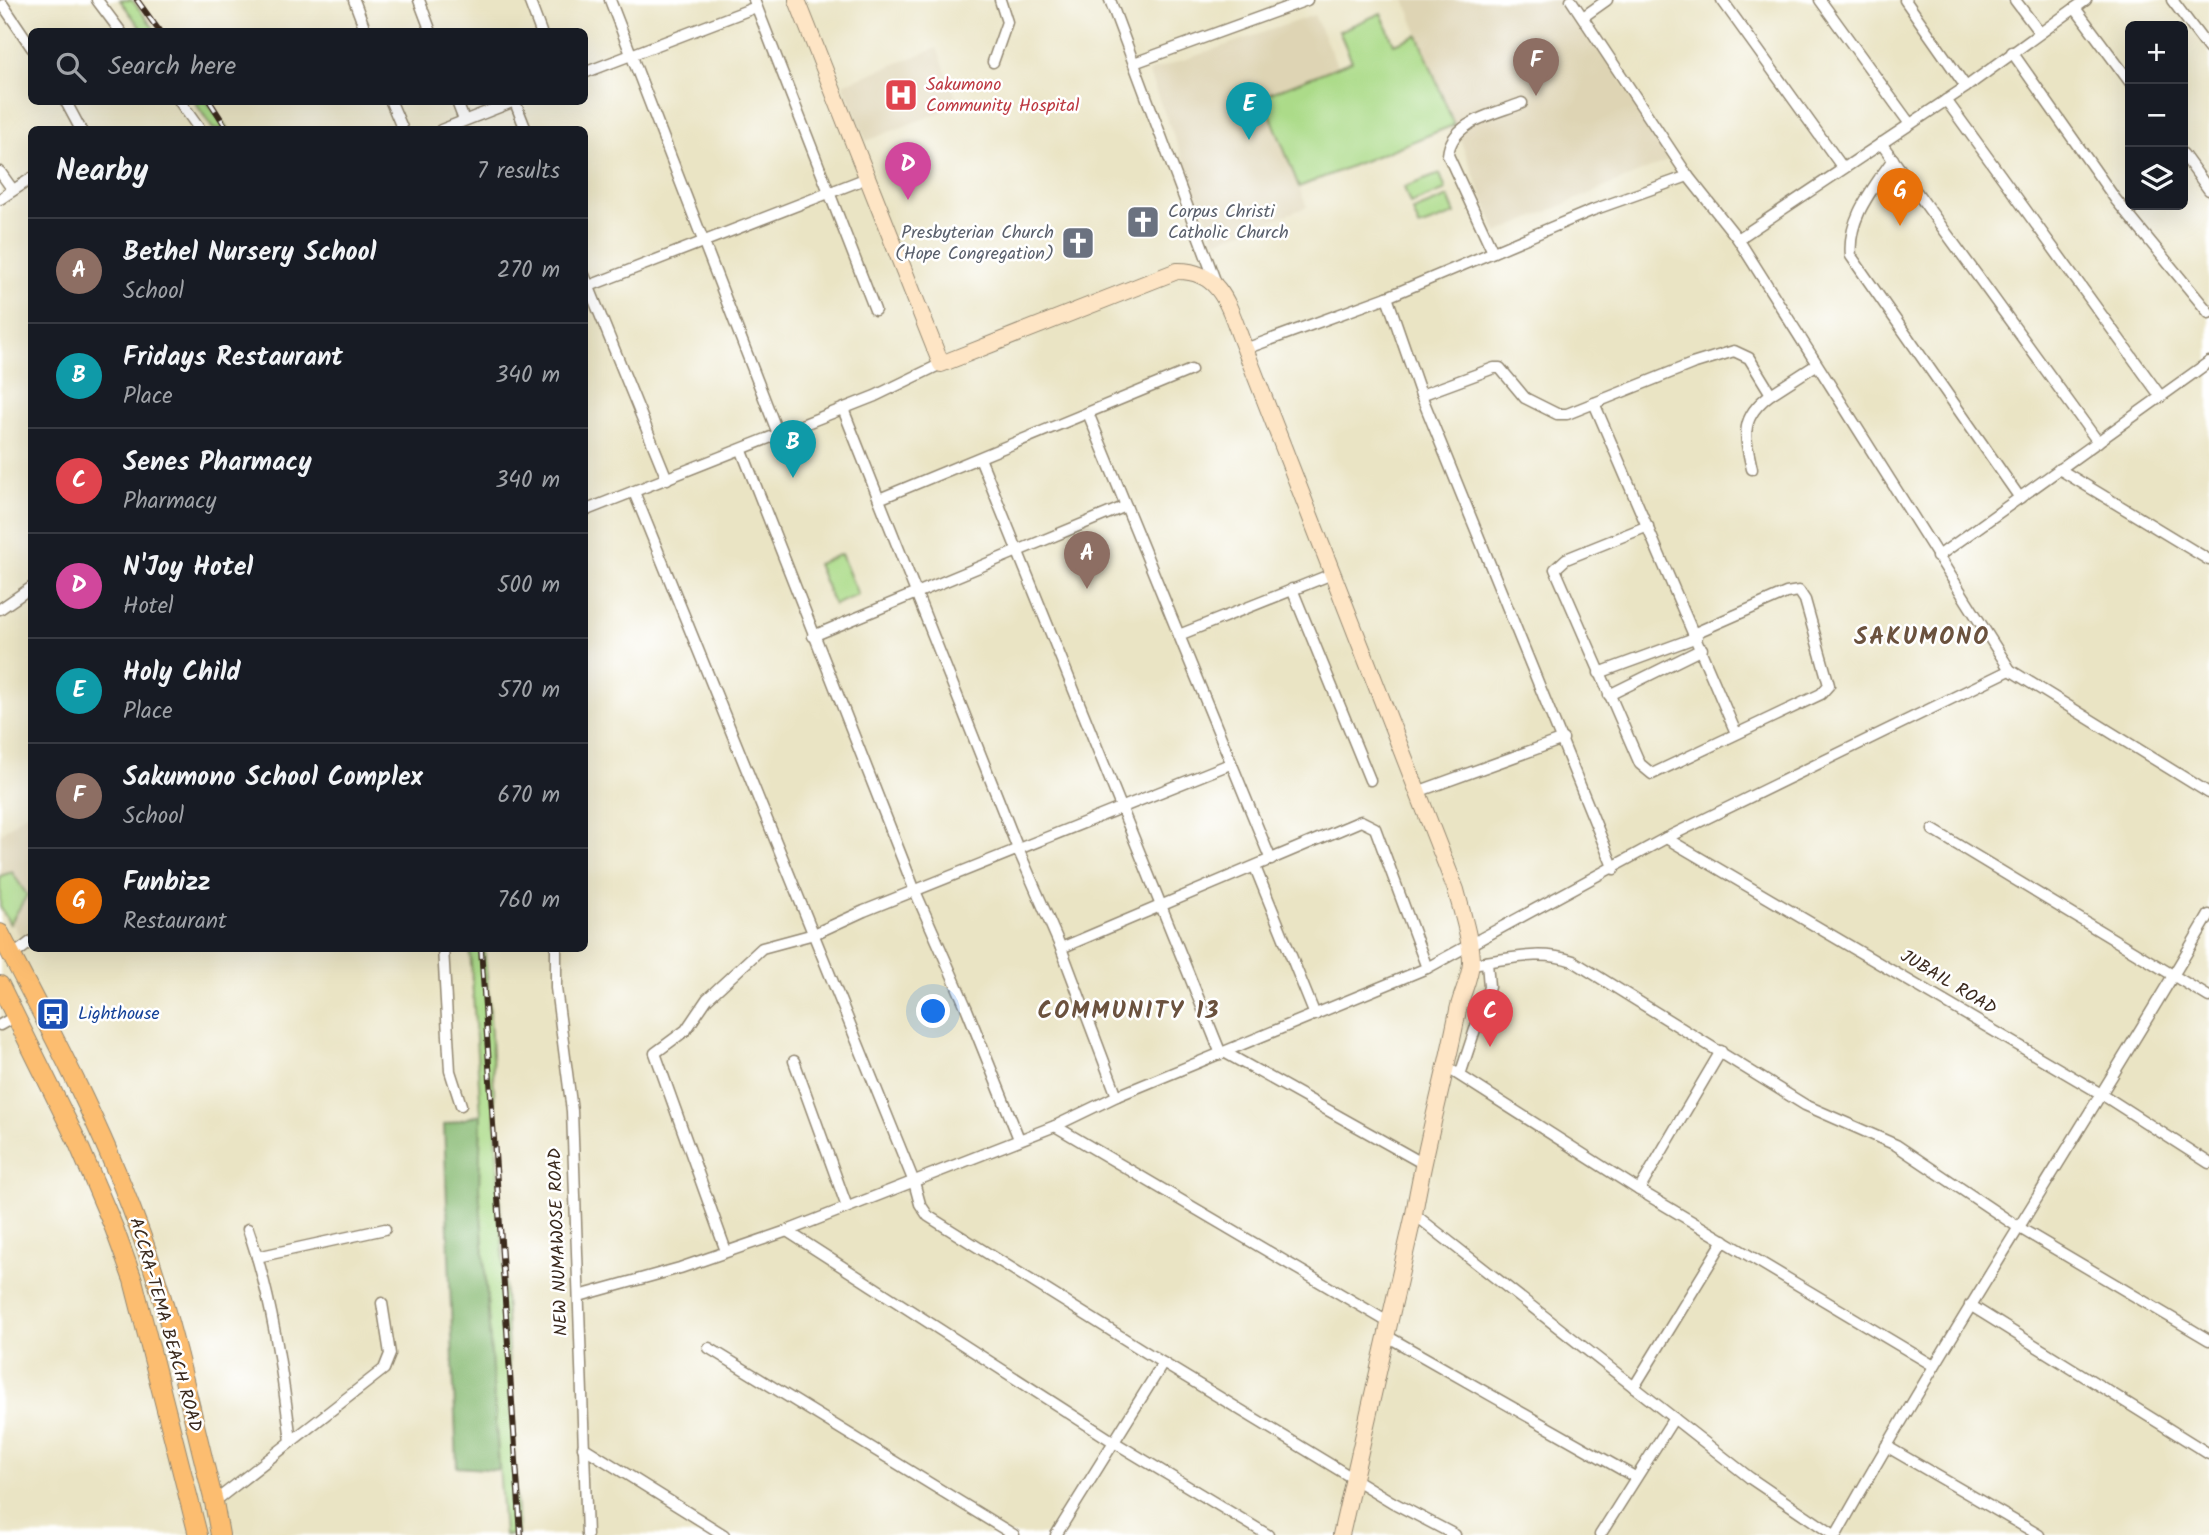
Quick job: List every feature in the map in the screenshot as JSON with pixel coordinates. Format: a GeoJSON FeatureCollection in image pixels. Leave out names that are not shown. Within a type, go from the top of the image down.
{"type":"FeatureCollection","features":[{"type":"Feature","properties":{"kind":"main road","name":"ACCRA-TEMA BEACH ROAD"},"geometry":{"type":"LineString","coordinates":[[0,933],[101,1132],[137,1223],[158,1288],[214,1502],[220,1535]]}},
{"type":"Feature","properties":{"kind":"main road","name":"ACCRA-TEMA BEACH ROAD"},"geometry":{"type":"LineString","coordinates":[[0,985],[8,1021],[77,1142],[133,1280],[198,1535]]}},
{"type":"Feature","properties":{"kind":"street"},"geometry":{"type":"LineString","coordinates":[[97,0],[118,28]]}},
{"type":"Feature","properties":{"kind":"street"},"geometry":{"type":"LineString","coordinates":[[355,0],[365,28]]}},
{"type":"Feature","properties":{"kind":"street"},"geometry":{"type":"LineString","coordinates":[[419,0],[430,28]]}},
{"type":"Feature","properties":{"kind":"street"},"geometry":{"type":"LineString","coordinates":[[529,0],[540,28]]}},
{"type":"Feature","properties":{"kind":"street"},"geometry":{"type":"LineString","coordinates":[[610,0],[778,434]]}},
{"type":"Feature","properties":{"kind":"street"},"geometry":{"type":"LineString","coordinates":[[797,0],[942,364]]}},
{"type":"Feature","properties":{"kind":"street"},"geometry":{"type":"LineString","coordinates":[[993,62],[1007,22],[1000,0]]}},
{"type":"Feature","properties":{"kind":"street"},"geometry":{"type":"LineString","coordinates":[[1110,0],[1216,283],[1245,349],[1456,890],[1468,944],[1489,986],[1454,1071],[1422,1163],[1414,1214],[1341,1535]]}},
{"type":"Feature","properties":{"kind":"street"},"geometry":{"type":"LineString","coordinates":[[1134,63],[1294,2],[1307,0]]}},
{"type":"Feature","properties":{"kind":"street"},"geometry":{"type":"LineString","coordinates":[[1571,0],[1688,176],[1738,239],[2010,670],[2209,793]]}},
{"type":"Feature","properties":{"kind":"street"},"geometry":{"type":"LineString","coordinates":[[1583,17],[1607,0]]}},
{"type":"Feature","properties":{"kind":"street"},"geometry":{"type":"LineString","coordinates":[[1722,0],[1843,168]]}},
{"type":"Feature","properties":{"kind":"street"},"geometry":{"type":"LineString","coordinates":[[1820,0],[1910,124]]}},
{"type":"Feature","properties":{"kind":"street"},"geometry":{"type":"LineString","coordinates":[[1905,0],[1966,87]]}},
{"type":"Feature","properties":{"kind":"street"},"geometry":{"type":"LineString","coordinates":[[2015,0],[2039,32]]}},
{"type":"Feature","properties":{"kind":"street"},"geometry":{"type":"LineString","coordinates":[[1738,239],[1966,87],[2086,0]]}},
{"type":"Feature","properties":{"kind":"street"},"geometry":{"type":"LineString","coordinates":[[2172,0],[2209,49]]}},
{"type":"Feature","properties":{"kind":"street"},"geometry":{"type":"LineString","coordinates":[[588,72],[755,3],[875,310]]}},
{"type":"Feature","properties":{"kind":"street"},"geometry":{"type":"LineString","coordinates":[[3,5],[28,42]]}},
{"type":"Feature","properties":{"kind":"street"},"geometry":{"type":"LineString","coordinates":[[2076,8],[2125,75]]}},
{"type":"Feature","properties":{"kind":"street"},"geometry":{"type":"LineString","coordinates":[[2012,52],[2116,200],[2209,313]]}},
{"type":"Feature","properties":{"kind":"street"},"geometry":{"type":"LineString","coordinates":[[1946,100],[2161,397]]}},
{"type":"Feature","properties":{"kind":"street"},"geometry":{"type":"LineString","coordinates":[[1493,252],[1448,155],[1449,143],[1461,128],[1522,103]]}},
{"type":"Feature","properties":{"kind":"street"},"geometry":{"type":"LineString","coordinates":[[68,105],[79,126]]}},
{"type":"Feature","properties":{"kind":"street"},"geometry":{"type":"LineString","coordinates":[[182,105],[197,126]]}},
{"type":"Feature","properties":{"kind":"street"},"geometry":{"type":"LineString","coordinates":[[392,105],[401,126]]}},
{"type":"Feature","properties":{"kind":"street"},"geometry":{"type":"LineString","coordinates":[[458,105],[464,120]]}},
{"type":"Feature","properties":{"kind":"street"},"geometry":{"type":"LineString","coordinates":[[450,126],[506,105]]}},
{"type":"Feature","properties":{"kind":"street"},"geometry":{"type":"LineString","coordinates":[[515,105],[524,126]]}},
{"type":"Feature","properties":{"kind":"street"},"geometry":{"type":"LineString","coordinates":[[1881,143],[2098,442]]}},
{"type":"Feature","properties":{"kind":"street"},"geometry":{"type":"LineString","coordinates":[[1893,159],[1859,212],[1850,243],[1851,256],[2020,498]]}},
{"type":"Feature","properties":{"kind":"street"},"geometry":{"type":"LineString","coordinates":[[2188,161],[2209,190]]}},
{"type":"Feature","properties":{"kind":"street"},"geometry":{"type":"LineString","coordinates":[[0,172],[13,190]]}},
{"type":"Feature","properties":{"kind":"street"},"geometry":{"type":"LineString","coordinates":[[1245,349],[1387,297],[1593,210],[1688,176]]}},
{"type":"Feature","properties":{"kind":"street"},"geometry":{"type":"LineString","coordinates":[[588,282],[703,242],[867,178]]}},
{"type":"Feature","properties":{"kind":"street"},"geometry":{"type":"LineString","coordinates":[[0,199],[28,181]]}},
{"type":"Feature","properties":{"kind":"street"},"geometry":{"type":"LineString","coordinates":[[588,509],[742,451],[942,364],[1177,271],[1198,273],[1216,283]]}},
{"type":"Feature","properties":{"kind":"street"},"geometry":{"type":"LineString","coordinates":[[588,288],[667,479]]}},
{"type":"Feature","properties":{"kind":"street"},"geometry":{"type":"LineString","coordinates":[[1387,297],[1421,395],[1614,869]]}},
{"type":"Feature","properties":{"kind":"street"},"geometry":{"type":"LineString","coordinates":[[1421,395],[1493,368],[1506,373],[1525,398],[1536,406],[1557,414],[1567,414],[1692,364],[1734,351],[1749,358],[1770,394]]}},
{"type":"Feature","properties":{"kind":"street"},"geometry":{"type":"LineString","coordinates":[[1937,557],[2208,363]]}},
{"type":"Feature","properties":{"kind":"street"},"geometry":{"type":"LineString","coordinates":[[1752,469],[1745,436],[1747,421],[1755,405],[1816,365]]}},
{"type":"Feature","properties":{"kind":"street"},"geometry":{"type":"LineString","coordinates":[[879,499],[1191,370]]}},
{"type":"Feature","properties":{"kind":"street"},"geometry":{"type":"LineString","coordinates":[[1594,403],[1736,733]]}},
{"type":"Feature","properties":{"kind":"street"},"geometry":{"type":"LineString","coordinates":[[843,408],[1018,849],[1061,948],[1117,1096]]}},
{"type":"Feature","properties":{"kind":"street"},"geometry":{"type":"LineString","coordinates":[[1088,413],[1271,860]]}},
{"type":"Feature","properties":{"kind":"street"},"geometry":{"type":"LineString","coordinates":[[742,451],[915,891],[967,1007],[1018,1139]]}},
{"type":"Feature","properties":{"kind":"street"},"geometry":{"type":"LineString","coordinates":[[979,458],[1223,1053],[1422,1163]]}},
{"type":"Feature","properties":{"kind":"street"},"geometry":{"type":"LineString","coordinates":[[2059,469],[2209,560]]}},
{"type":"Feature","properties":{"kind":"street"},"geometry":{"type":"LineString","coordinates":[[634,492],[914,1182],[920,1204],[936,1223],[1353,1478],[1455,1535]]}},
{"type":"Feature","properties":{"kind":"street"},"geometry":{"type":"LineString","coordinates":[[813,636],[1126,506]]}},
{"type":"Feature","properties":{"kind":"street"},"geometry":{"type":"LineString","coordinates":[[1599,673],[1696,635],[1793,590],[1799,591],[1805,600],[1829,685],[1821,694],[1651,774],[1640,764],[1599,673],[1555,569],[1566,559],[1648,526]]}},
{"type":"Feature","properties":{"kind":"street"},"geometry":{"type":"LineString","coordinates":[[1179,635],[1332,574]]}},
{"type":"Feature","properties":{"kind":"street"},"geometry":{"type":"LineString","coordinates":[[1292,589],[1370,780]]}},
{"type":"Feature","properties":{"kind":"street"},"geometry":{"type":"LineString","coordinates":[[0,610],[28,590]]}},
{"type":"Feature","properties":{"kind":"street"},"geometry":{"type":"LineString","coordinates":[[1609,695],[1702,649]]}},
{"type":"Feature","properties":{"kind":"street"},"geometry":{"type":"LineString","coordinates":[[579,1296],[787,1231],[914,1182],[1055,1126],[1117,1096],[1427,968],[1614,869],[1666,838],[2010,670]]}},
{"type":"Feature","properties":{"kind":"street"},"geometry":{"type":"LineString","coordinates":[[1417,792],[1563,739]]}},
{"type":"Feature","properties":{"kind":"street"},"geometry":{"type":"LineString","coordinates":[[726,1251],[655,1053],[685,1030],[707,999],[750,957],[762,948],[814,934],[1230,764]]}},
{"type":"Feature","properties":{"kind":"street"},"geometry":{"type":"LineString","coordinates":[[1061,948],[1255,867],[1352,823],[1369,823],[1375,828],[1427,968]]}},
{"type":"Feature","properties":{"kind":"street"},"geometry":{"type":"LineString","coordinates":[[1933,830],[2209,997]]}},
{"type":"Feature","properties":{"kind":"street","name":"JUBAIL ROAD"},"geometry":{"type":"LineString","coordinates":[[1666,838],[2103,1095],[2209,1163]]}},
{"type":"Feature","properties":{"kind":"street"},"geometry":{"type":"LineString","coordinates":[[1255,867],[1315,1015]]}},
{"type":"Feature","properties":{"kind":"street"},"geometry":{"type":"LineString","coordinates":[[1414,1214],[1750,1478],[1835,1535],[1970,1305],[2103,1095],[2209,915]]}},
{"type":"Feature","properties":{"kind":"street"},"geometry":{"type":"LineString","coordinates":[[12,956],[28,944]]}},
{"type":"Feature","properties":{"kind":"street"},"geometry":{"type":"LineString","coordinates":[[443,952],[450,1071],[461,1105]]}},
{"type":"Feature","properties":{"kind":"street","name":"NEW NUMAWOSE ROAD"},"geometry":{"type":"LineString","coordinates":[[556,952],[556,988],[572,1111],[587,1535]]}},
{"type":"Feature","properties":{"kind":"street"},"geometry":{"type":"LineString","coordinates":[[1479,963],[1532,954],[1554,954],[1573,961],[1805,1105],[1896,1145],[2018,1227],[2209,1340]]}},
{"type":"Feature","properties":{"kind":"street"},"geometry":{"type":"LineString","coordinates":[[1454,1071],[1459,1007],[1479,963]]}},
{"type":"Feature","properties":{"kind":"street"},"geometry":{"type":"LineString","coordinates":[[1639,1190],[1721,1051]]}},
{"type":"Feature","properties":{"kind":"street"},"geometry":{"type":"LineString","coordinates":[[794,1060],[848,1207]]}},
{"type":"Feature","properties":{"kind":"street"},"geometry":{"type":"LineString","coordinates":[[1454,1071],[1639,1190],[1934,1366]]}},
{"type":"Feature","properties":{"kind":"street"},"geometry":{"type":"LineString","coordinates":[[1055,1126],[1635,1477]]}},
{"type":"Feature","properties":{"kind":"street"},"geometry":{"type":"LineString","coordinates":[[257,1257],[385,1229]]}},
{"type":"Feature","properties":{"kind":"street"},"geometry":{"type":"LineString","coordinates":[[248,1230],[257,1257],[283,1377],[291,1441]]}},
{"type":"Feature","properties":{"kind":"street"},"geometry":{"type":"LineString","coordinates":[[787,1231],[1114,1442],[1268,1535]]}},
{"type":"Feature","properties":{"kind":"street"},"geometry":{"type":"LineString","coordinates":[[1634,1387],[1724,1240]]}},
{"type":"Feature","properties":{"kind":"street"},"geometry":{"type":"LineString","coordinates":[[214,1502],[389,1362],[382,1303]]}},
{"type":"Feature","properties":{"kind":"street"},"geometry":{"type":"LineString","coordinates":[[1970,1305],[2209,1454]]}},
{"type":"Feature","properties":{"kind":"street"},"geometry":{"type":"LineString","coordinates":[[709,1348],[1014,1535]]}},
{"type":"Feature","properties":{"kind":"street"},"geometry":{"type":"LineString","coordinates":[[1056,1535],[1163,1363]]}},
{"type":"Feature","properties":{"kind":"street"},"geometry":{"type":"LineString","coordinates":[[1600,1535],[1674,1418]]}},
{"type":"Feature","properties":{"kind":"street"},"geometry":{"type":"LineString","coordinates":[[1886,1446],[2039,1535]]}},
{"type":"Feature","properties":{"kind":"street"},"geometry":{"type":"LineString","coordinates":[[583,1447],[724,1535]]}},
{"type":"Feature","properties":{"kind":"shaded area"},"geometry":{"type":"Polygon","coordinates":[[[1405,0],[1570,0],[1672,159],[1497,233],[1405,0]]]}},
{"type":"Feature","properties":{"kind":"shaded area"},"geometry":{"type":"Polygon","coordinates":[[[1314,15],[1338,67],[1263,97],[1307,207],[1216,241],[1148,72],[1314,15]]]}},
{"type":"Feature","properties":{"kind":"shaded area","name":"Sakumono Community Hospital"},"geometry":{"type":"Polygon","coordinates":[[[937,48],[959,105],[866,141],[843,84],[937,48]]]}},
{"type":"Feature","properties":{"kind":"shaded area"},"geometry":{"type":"Polygon","coordinates":[[[28,811],[28,932],[21,938],[0,901],[0,834],[28,811]]]}},
{"type":"Feature","properties":{"kind":"green space"},"geometry":{"type":"Polygon","coordinates":[[[120,0],[132,0],[154,28],[141,28],[120,0]]]}},
{"type":"Feature","properties":{"kind":"green space"},"geometry":{"type":"Polygon","coordinates":[[[1381,13],[1394,44],[1418,35],[1454,125],[1299,187],[1263,96],[1352,61],[1339,31],[1381,13]]]}},
{"type":"Feature","properties":{"kind":"green space"},"geometry":{"type":"Polygon","coordinates":[[[197,105],[209,105],[226,126],[211,126],[197,105]]]}},
{"type":"Feature","properties":{"kind":"green space"},"geometry":{"type":"Polygon","coordinates":[[[1440,174],[1446,190],[1410,204],[1404,187],[1440,174]]]}},
{"type":"Feature","properties":{"kind":"green space"},"geometry":{"type":"Polygon","coordinates":[[[1448,197],[1455,214],[1419,227],[1413,211],[1448,197]]]}},
{"type":"Feature","properties":{"kind":"green space"},"geometry":{"type":"Polygon","coordinates":[[[841,554],[858,595],[834,605],[817,564],[841,554]]]}},
{"type":"Feature","properties":{"kind":"green space"},"geometry":{"type":"Polygon","coordinates":[[[12,872],[27,895],[10,924],[0,907],[0,876],[12,872]]]}},
{"type":"Feature","properties":{"kind":"green space"},"geometry":{"type":"Polygon","coordinates":[[[470,952],[484,952],[489,999],[518,1535],[504,1535],[479,1187],[481,1114],[470,952]]]}},
{"type":"Feature","properties":{"kind":"green space"},"geometry":{"type":"Polygon","coordinates":[[[481,1114],[479,1187],[499,1470],[457,1467],[444,1125],[481,1114]]]}},
{"type":"Feature","properties":{"kind":"railway"},"geometry":{"type":"LineString","coordinates":[[137,0],[157,28]]}},
{"type":"Feature","properties":{"kind":"railway"},"geometry":{"type":"LineString","coordinates":[[212,105],[225,126]]}},
{"type":"Feature","properties":{"kind":"railway"},"geometry":{"type":"LineString","coordinates":[[481,952],[521,1535]]}},
{"type":"Feature","properties":{"kind":"place","name":"Sakumono Community Hospital"},"geometry":{"type":"Point","coordinates":[901,95]}},
{"type":"Feature","properties":{"kind":"place","name":"Sakumono School Complex"},"geometry":{"type":"Point","coordinates":[1536,96]}},
{"type":"Feature","properties":{"kind":"place","name":"Holy Child"},"geometry":{"type":"Point","coordinates":[1249,140]}},
{"type":"Feature","properties":{"kind":"place","name":"N'Joy Hotel"},"geometry":{"type":"Point","coordinates":[908,200]}},
{"type":"Feature","properties":{"kind":"place","name":"Corpus Christi Catholic Church"},"geometry":{"type":"Point","coordinates":[1143,222]}},
{"type":"Feature","properties":{"kind":"place","name":"Funbizz"},"geometry":{"type":"Point","coordinates":[1900,226]}},
{"type":"Feature","properties":{"kind":"place","name":"Presbyterian Church (Hope Congregation)"},"geometry":{"type":"Point","coordinates":[1078,243]}},
{"type":"Feature","properties":{"kind":"place","name":"Fridays Restaurant"},"geometry":{"type":"Point","coordinates":[793,478]}},
{"type":"Feature","properties":{"kind":"place","name":"Bethel Nursery School"},"geometry":{"type":"Point","coordinates":[1087,589]}},
{"type":"Feature","properties":{"kind":"place","name":"Lighthouse"},"geometry":{"type":"Point","coordinates":[53,1014]}},
{"type":"Feature","properties":{"kind":"place","name":"Senes Pharmacy"},"geometry":{"type":"Point","coordinates":[1490,1047]}},
{"type":"Feature","properties":{"kind":"district","name":"SAKUMONO"},"geometry":{"type":"Point","coordinates":[1922,637]}},
{"type":"Feature","properties":{"kind":"district","name":"COMMUNITY 13"},"geometry":{"type":"Point","coordinates":[1129,1011]}}]}
